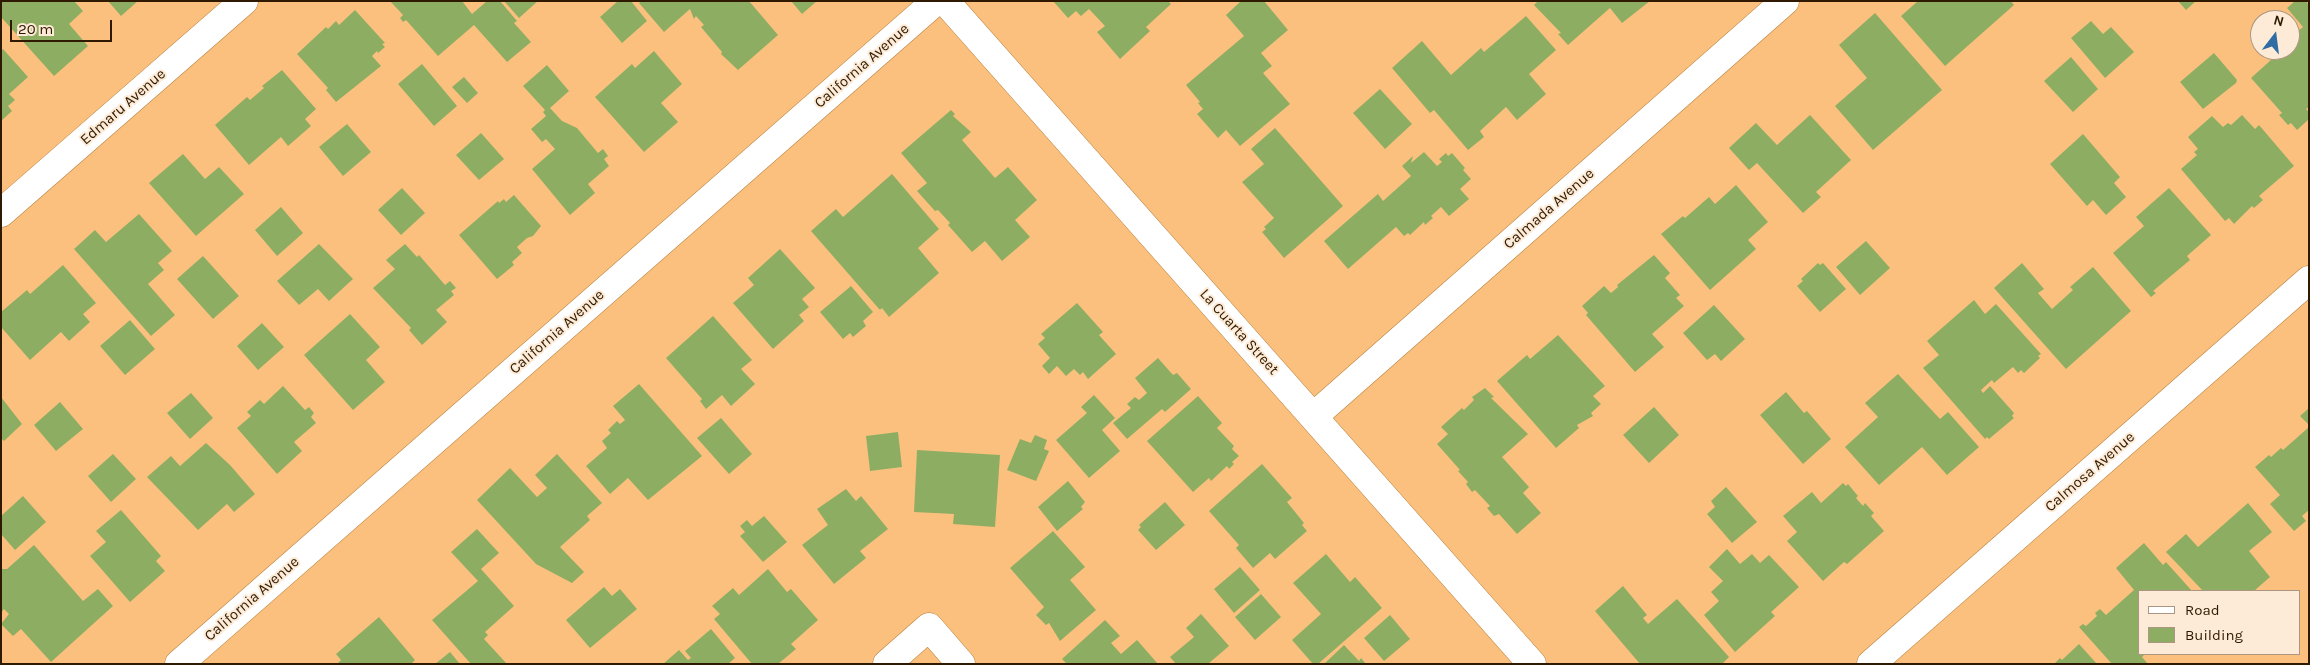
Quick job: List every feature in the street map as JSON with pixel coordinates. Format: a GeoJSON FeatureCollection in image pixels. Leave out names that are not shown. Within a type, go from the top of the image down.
{"type":"FeatureCollection","features":[{"type":"Feature","properties":{"kind":"street","name":"Edmaru Avenue"},"geometry":{"type":"LineString","coordinates":[[1,213],[244,1]]}},
{"type":"Feature","properties":{"kind":"street","name":"California Avenue"},"geometry":{"type":"LineString","coordinates":[[179,664],[936,1]]}},
{"type":"Feature","properties":{"kind":"street","name":"La Cuarta Street"},"geometry":{"type":"LineString","coordinates":[[945,1],[1532,664]]}},
{"type":"Feature","properties":{"kind":"street","name":"Calmada Avenue"},"geometry":{"type":"LineString","coordinates":[[1314,416],[1784,1]]}},
{"type":"Feature","properties":{"kind":"street","name":"Calmosa Avenue"},"geometry":{"type":"LineString","coordinates":[[1871,664],[2309,280]]}},
{"type":"Feature","properties":{"kind":"street"},"geometry":{"type":"LineString","coordinates":[[887,664],[928,627],[961,664]]}},
{"type":"Feature","properties":{"kind":"building"},"geometry":{"type":"Polygon","coordinates":[[[1,1],[74,1],[83,11],[69,24],[88,46],[54,76],[1,17],[1,1]]]}},
{"type":"Feature","properties":{"kind":"building"},"geometry":{"type":"Polygon","coordinates":[[[108,1],[138,1],[121,16],[108,1]]]}},
{"type":"Feature","properties":{"kind":"building"},"geometry":{"type":"Polygon","coordinates":[[[390,1],[462,1],[472,14],[487,1],[500,1],[517,21],[514,23],[531,42],[507,62],[474,25],[438,56],[406,20],[403,22],[400,18],[403,15],[390,1]]]}},
{"type":"Feature","properties":{"kind":"building"},"geometry":{"type":"Polygon","coordinates":[[[504,1],[538,1],[519,18],[504,1]]]}},
{"type":"Feature","properties":{"kind":"building"},"geometry":{"type":"Polygon","coordinates":[[[618,1],[631,1],[647,21],[622,43],[600,17],[618,1]]]}},
{"type":"Feature","properties":{"kind":"building"},"geometry":{"type":"Polygon","coordinates":[[[641,1],[749,1],[778,35],[738,70],[721,54],[722,52],[701,27],[704,25],[696,16],[694,19],[690,9],[664,32],[639,3],[641,1]]]}},
{"type":"Feature","properties":{"kind":"building"},"geometry":{"type":"Polygon","coordinates":[[[791,1],[817,1],[802,14],[791,1]]]}},
{"type":"Feature","properties":{"kind":"building"},"geometry":{"type":"Polygon","coordinates":[[[1053,1],[1168,1],[1171,4],[1146,27],[1150,31],[1120,59],[1097,32],[1105,26],[1089,9],[1081,16],[1076,11],[1068,18],[1053,1]]]}},
{"type":"Feature","properties":{"kind":"building"},"geometry":{"type":"Polygon","coordinates":[[[1241,1],[1264,1],[1288,30],[1261,53],[1272,66],[1263,73],[1290,104],[1240,146],[1226,130],[1218,138],[1197,114],[1203,109],[1198,103],[1200,102],[1186,85],[1244,36],[1226,15],[1241,1]]]}},
{"type":"Feature","properties":{"kind":"building"},"geometry":{"type":"Polygon","coordinates":[[[1538,1],[1650,1],[1622,23],[1610,8],[1568,45],[1558,34],[1561,33],[1534,5],[1538,1]]]}},
{"type":"Feature","properties":{"kind":"building"},"geometry":{"type":"Polygon","coordinates":[[[1918,1],[2011,1],[2014,5],[1945,66],[1901,16],[1918,1]]]}},
{"type":"Feature","properties":{"kind":"building"},"geometry":{"type":"Polygon","coordinates":[[[2178,1],[2196,1],[2186,10],[2178,1]]]}},
{"type":"Feature","properties":{"kind":"building"},"geometry":{"type":"Polygon","coordinates":[[[2295,1],[2306,1],[2309,5],[2309,107],[2306,109],[2309,112],[2309,119],[2297,130],[2291,123],[2288,125],[2279,115],[2282,113],[2251,78],[2271,60],[2300,60],[2300,30],[2303,27],[2300,23],[2300,10],[2289,10],[2287,8],[2295,1]]]}},
{"type":"Feature","properties":{"kind":"building"},"geometry":{"type":"Polygon","coordinates":[[[355,10],[385,43],[382,44],[385,47],[372,56],[381,66],[336,102],[326,90],[328,88],[297,54],[326,27],[328,29],[336,21],[339,25],[355,10]]]}},
{"type":"Feature","properties":{"kind":"building"},"geometry":{"type":"Polygon","coordinates":[[[1875,13],[1942,90],[1873,150],[1835,106],[1867,78],[1839,45],[1875,13]]]}},
{"type":"Feature","properties":{"kind":"building"},"geometry":{"type":"Polygon","coordinates":[[[1526,16],[1556,50],[1529,74],[1546,94],[1517,120],[1506,107],[1480,131],[1484,137],[1468,150],[1434,110],[1430,113],[1392,68],[1422,41],[1451,75],[1481,48],[1484,52],[1526,16]]]}},
{"type":"Feature","properties":{"kind":"building"},"geometry":{"type":"Polygon","coordinates":[[[2091,21],[2103,34],[2111,27],[2134,52],[2105,78],[2071,38],[2091,21]]]}},
{"type":"Feature","properties":{"kind":"building"},"geometry":{"type":"Polygon","coordinates":[[[3,49],[28,77],[9,94],[15,100],[8,106],[12,111],[1,121],[1,51],[3,49]]]}},
{"type":"Feature","properties":{"kind":"building"},"geometry":{"type":"Polygon","coordinates":[[[654,51],[682,84],[661,103],[678,122],[644,152],[595,97],[632,64],[635,68],[654,51]]]}},
{"type":"Feature","properties":{"kind":"building"},"geometry":{"type":"Polygon","coordinates":[[[2214,53],[2237,80],[2236,83],[2203,109],[2180,82],[2214,53]]]}},
{"type":"Feature","properties":{"kind":"building"},"geometry":{"type":"Polygon","coordinates":[[[2071,57],[2098,89],[2073,112],[2044,81],[2071,57]]]}},
{"type":"Feature","properties":{"kind":"building"},"geometry":{"type":"Polygon","coordinates":[[[422,64],[457,106],[434,126],[398,84],[422,64]]]}},
{"type":"Feature","properties":{"kind":"building"},"geometry":{"type":"Polygon","coordinates":[[[547,65],[569,91],[550,108],[562,121],[577,128],[598,153],[603,149],[608,156],[604,159],[609,166],[588,184],[595,193],[570,215],[532,169],[555,149],[546,139],[542,142],[531,129],[546,116],[543,112],[545,110],[523,86],[547,65]]]}},
{"type":"Feature","properties":{"kind":"building"},"geometry":{"type":"Polygon","coordinates":[[[282,70],[316,109],[305,119],[311,126],[288,146],[281,137],[249,165],[215,125],[247,97],[250,100],[264,88],[262,86],[282,70]]]}},
{"type":"Feature","properties":{"kind":"building"},"geometry":{"type":"Polygon","coordinates":[[[464,77],[478,93],[467,103],[452,87],[464,77]]]}},
{"type":"Feature","properties":{"kind":"building"},"geometry":{"type":"Polygon","coordinates":[[[1380,89],[1412,124],[1385,149],[1353,113],[1380,89]]]}},
{"type":"Feature","properties":{"kind":"building"},"geometry":{"type":"Polygon","coordinates":[[[951,110],[955,114],[953,116],[971,132],[962,140],[995,178],[1008,167],[1037,200],[1015,220],[1030,237],[1002,261],[985,241],[972,252],[948,225],[950,223],[938,210],[935,211],[917,191],[927,183],[901,153],[951,110]]]}},
{"type":"Feature","properties":{"kind":"building"},"geometry":{"type":"Polygon","coordinates":[[[1810,115],[1851,160],[1816,192],[1821,197],[1803,213],[1757,163],[1749,170],[1729,148],[1756,123],[1777,145],[1810,115]]]}},
{"type":"Feature","properties":{"kind":"building"},"geometry":{"type":"Polygon","coordinates":[[[2242,115],[2255,129],[2259,125],[2294,166],[2259,196],[2263,200],[2254,208],[2252,206],[2234,224],[2229,218],[2225,221],[2181,169],[2197,155],[2194,152],[2198,149],[2188,137],[2212,116],[2223,127],[2228,123],[2231,125],[2242,115]]]}},
{"type":"Feature","properties":{"kind":"building"},"geometry":{"type":"Polygon","coordinates":[[[347,124],[371,152],[343,176],[319,147],[347,124]]]}},
{"type":"Feature","properties":{"kind":"building"},"geometry":{"type":"Polygon","coordinates":[[[1275,128],[1343,206],[1284,258],[1262,232],[1266,229],[1264,227],[1274,218],[1242,182],[1264,164],[1251,149],[1275,128]]]}},
{"type":"Feature","properties":{"kind":"building"},"geometry":{"type":"Polygon","coordinates":[[[481,133],[504,159],[479,180],[456,155],[481,133]]]}},
{"type":"Feature","properties":{"kind":"building"},"geometry":{"type":"Polygon","coordinates":[[[2083,134],[2120,177],[2114,183],[2126,197],[2106,215],[2093,200],[2087,206],[2050,164],[2083,134]]]}},
{"type":"Feature","properties":{"kind":"building"},"geometry":{"type":"Polygon","coordinates":[[[1424,152],[1437,166],[1442,162],[1439,159],[1446,153],[1448,156],[1452,153],[1465,168],[1463,170],[1471,179],[1460,189],[1469,199],[1449,216],[1441,207],[1431,216],[1433,218],[1425,225],[1424,222],[1410,235],[1408,233],[1404,236],[1396,227],[1348,269],[1324,241],[1378,194],[1383,201],[1411,176],[1402,166],[1413,156],[1411,163],[1424,152]]]}},
{"type":"Feature","properties":{"kind":"building"},"geometry":{"type":"Polygon","coordinates":[[[183,154],[205,179],[219,167],[244,194],[196,236],[149,183],[183,154]]]}},
{"type":"Feature","properties":{"kind":"building"},"geometry":{"type":"Polygon","coordinates":[[[892,174],[939,229],[918,248],[939,273],[889,317],[882,308],[880,310],[811,231],[836,209],[843,217],[892,174]]]}},
{"type":"Feature","properties":{"kind":"building"},"geometry":{"type":"Polygon","coordinates":[[[1736,185],[1768,222],[1748,240],[1756,249],[1710,290],[1661,234],[1683,216],[1685,218],[1709,197],[1715,204],[1736,185]]]}},
{"type":"Feature","properties":{"kind":"building"},"geometry":{"type":"Polygon","coordinates":[[[402,188],[425,213],[401,235],[378,210],[402,188]]]}},
{"type":"Feature","properties":{"kind":"building"},"geometry":{"type":"Polygon","coordinates":[[[2169,188],[2211,235],[2187,256],[2190,260],[2153,291],[2156,293],[2151,297],[2113,253],[2144,226],[2136,217],[2169,188]]]}},
{"type":"Feature","properties":{"kind":"building"},"geometry":{"type":"Polygon","coordinates":[[[514,195],[541,226],[533,236],[527,238],[517,247],[522,253],[512,262],[514,265],[497,279],[459,235],[498,201],[499,203],[504,199],[506,202],[514,195]]]}},
{"type":"Feature","properties":{"kind":"building"},"geometry":{"type":"Polygon","coordinates":[[[281,207],[303,233],[277,256],[255,230],[281,207]]]}},
{"type":"Feature","properties":{"kind":"building"},"geometry":{"type":"Polygon","coordinates":[[[139,214],[172,251],[158,263],[164,270],[148,284],[175,315],[151,336],[74,249],[95,230],[106,242],[139,214]]]}},
{"type":"Feature","properties":{"kind":"building"},"geometry":{"type":"Polygon","coordinates":[[[1866,241],[1890,268],[1860,295],[1836,267],[1866,241]]]}},
{"type":"Feature","properties":{"kind":"building"},"geometry":{"type":"Polygon","coordinates":[[[319,244],[353,279],[329,301],[318,289],[299,305],[277,281],[319,244]]]}},
{"type":"Feature","properties":{"kind":"building"},"geometry":{"type":"Polygon","coordinates":[[[405,244],[417,257],[419,255],[445,285],[450,281],[456,288],[451,291],[454,295],[436,310],[447,322],[422,345],[409,330],[411,328],[373,288],[395,269],[386,260],[405,244]]]}},
{"type":"Feature","properties":{"kind":"building"},"geometry":{"type":"Polygon","coordinates":[[[780,249],[815,288],[802,299],[809,307],[799,315],[804,321],[773,349],[733,303],[754,285],[748,278],[780,249]]]}},
{"type":"Feature","properties":{"kind":"building"},"geometry":{"type":"Polygon","coordinates":[[[1654,255],[1670,273],[1665,278],[1680,295],[1676,298],[1684,306],[1652,334],[1664,347],[1635,372],[1586,315],[1588,313],[1582,306],[1604,286],[1611,293],[1618,287],[1617,285],[1654,255]]]}},
{"type":"Feature","properties":{"kind":"building"},"geometry":{"type":"Polygon","coordinates":[[[203,256],[239,296],[213,319],[177,279],[203,256]]]}},
{"type":"Feature","properties":{"kind":"building"},"geometry":{"type":"Polygon","coordinates":[[[1818,263],[1820,265],[1823,263],[1846,289],[1820,312],[1797,286],[1803,281],[1801,279],[1818,263]]]}},
{"type":"Feature","properties":{"kind":"building"},"geometry":{"type":"Polygon","coordinates":[[[2022,263],[2044,289],[2038,293],[2052,309],[2073,290],[2070,287],[2093,267],[2131,311],[2066,369],[1994,288],[2022,263]]]}},
{"type":"Feature","properties":{"kind":"building"},"geometry":{"type":"Polygon","coordinates":[[[63,265],[96,303],[83,314],[90,322],[69,341],[61,332],[30,360],[1,327],[1,312],[27,290],[30,294],[63,265]]]}},
{"type":"Feature","properties":{"kind":"building"},"geometry":{"type":"Polygon","coordinates":[[[851,286],[873,312],[863,321],[866,326],[853,337],[850,333],[843,339],[820,312],[851,286]]]}},
{"type":"Feature","properties":{"kind":"building"},"geometry":{"type":"Polygon","coordinates":[[[1974,300],[1985,314],[1996,304],[2041,354],[2038,356],[2040,358],[2024,373],[2021,370],[2018,373],[2013,367],[1994,383],[1992,380],[1981,390],[1983,393],[1990,386],[2014,413],[2012,416],[2014,418],[1989,439],[1987,437],[1985,439],[1923,368],[1939,355],[1927,341],[1974,300]]]}},
{"type":"Feature","properties":{"kind":"building"},"geometry":{"type":"Polygon","coordinates":[[[1077,303],[1103,332],[1099,335],[1116,354],[1088,379],[1083,372],[1080,375],[1074,369],[1066,376],[1057,366],[1049,374],[1042,366],[1050,358],[1038,344],[1045,338],[1041,334],[1077,303]]]}},
{"type":"Feature","properties":{"kind":"building"},"geometry":{"type":"Polygon","coordinates":[[[1714,305],[1745,339],[1721,361],[1715,354],[1707,360],[1683,333],[1714,305]]]}},
{"type":"Feature","properties":{"kind":"building"},"geometry":{"type":"Polygon","coordinates":[[[350,314],[380,347],[366,360],[385,382],[353,410],[304,355],[350,314]]]}},
{"type":"Feature","properties":{"kind":"building"},"geometry":{"type":"Polygon","coordinates":[[[713,316],[752,360],[741,369],[755,384],[731,406],[722,395],[706,409],[700,401],[702,399],[666,358],[713,316]]]}},
{"type":"Feature","properties":{"kind":"building"},"geometry":{"type":"Polygon","coordinates":[[[130,320],[155,349],[125,375],[100,346],[130,320]]]}},
{"type":"Feature","properties":{"kind":"building"},"geometry":{"type":"Polygon","coordinates":[[[262,323],[284,347],[258,370],[237,346],[262,323]]]}},
{"type":"Feature","properties":{"kind":"building"},"geometry":{"type":"Polygon","coordinates":[[[1558,335],[1605,386],[1593,396],[1601,404],[1591,413],[1593,416],[1577,425],[1579,428],[1556,448],[1497,381],[1527,355],[1530,359],[1558,335]]]}},
{"type":"Feature","properties":{"kind":"building"},"geometry":{"type":"Polygon","coordinates":[[[1158,358],[1173,375],[1177,373],[1191,389],[1165,412],[1162,409],[1127,439],[1113,423],[1131,408],[1127,404],[1135,397],[1139,400],[1147,393],[1135,378],[1158,358]]]}},
{"type":"Feature","properties":{"kind":"building"},"geometry":{"type":"Polygon","coordinates":[[[1898,374],[1940,419],[1948,412],[1979,447],[1947,475],[1922,447],[1879,485],[1845,447],[1878,417],[1865,403],[1898,374]]]}},
{"type":"Feature","properties":{"kind":"building"},"geometry":{"type":"Polygon","coordinates":[[[639,384],[702,456],[648,500],[628,478],[610,494],[586,466],[607,448],[602,441],[611,433],[608,430],[617,421],[620,424],[625,420],[613,406],[639,384]]]}},
{"type":"Feature","properties":{"kind":"building"},"geometry":{"type":"Polygon","coordinates":[[[283,386],[305,410],[309,407],[314,413],[311,417],[316,423],[294,442],[302,451],[277,474],[237,428],[251,416],[247,412],[260,400],[264,404],[283,386]]]}},
{"type":"Feature","properties":{"kind":"building"},"geometry":{"type":"Polygon","coordinates":[[[1485,388],[1494,397],[1491,398],[1528,434],[1502,457],[1529,487],[1523,493],[1541,513],[1517,534],[1499,514],[1494,516],[1487,508],[1490,506],[1475,490],[1472,492],[1466,484],[1468,482],[1458,471],[1460,470],[1437,444],[1448,434],[1441,427],[1462,408],[1464,410],[1474,400],[1472,397],[1485,388]]]}},
{"type":"Feature","properties":{"kind":"building"},"geometry":{"type":"Polygon","coordinates":[[[1786,392],[1804,413],[1807,411],[1831,439],[1803,464],[1760,415],[1786,392]]]}},
{"type":"Feature","properties":{"kind":"building"},"geometry":{"type":"Polygon","coordinates":[[[191,393],[213,418],[190,439],[167,413],[191,393]]]}},
{"type":"Feature","properties":{"kind":"building"},"geometry":{"type":"Polygon","coordinates":[[[1094,395],[1115,418],[1102,430],[1120,451],[1089,478],[1056,440],[1087,413],[1081,407],[1094,395]]]}},
{"type":"Feature","properties":{"kind":"building"},"geometry":{"type":"Polygon","coordinates":[[[1198,396],[1222,423],[1217,428],[1234,446],[1232,449],[1239,456],[1232,462],[1234,464],[1229,469],[1227,466],[1211,481],[1209,478],[1193,492],[1147,441],[1198,396]]]}},
{"type":"Feature","properties":{"kind":"building"},"geometry":{"type":"Polygon","coordinates":[[[1,397],[22,424],[4,441],[1,438],[1,397]]]}},
{"type":"Feature","properties":{"kind":"building"},"geometry":{"type":"Polygon","coordinates":[[[60,402],[83,429],[56,451],[34,425],[60,402]]]}},
{"type":"Feature","properties":{"kind":"building"},"geometry":{"type":"Polygon","coordinates":[[[1654,407],[1679,435],[1649,463],[1623,435],[1654,407]]]}},
{"type":"Feature","properties":{"kind":"building"},"geometry":{"type":"Polygon","coordinates":[[[2309,408],[2309,425],[2300,416],[2309,408]]]}},
{"type":"Feature","properties":{"kind":"building"},"geometry":{"type":"Polygon","coordinates":[[[721,418],[752,454],[729,474],[697,438],[721,418]]]}},
{"type":"Feature","properties":{"kind":"building"},"geometry":{"type":"Polygon","coordinates":[[[2309,427],[2309,510],[2302,516],[2306,521],[2294,531],[2270,504],[2280,495],[2255,467],[2269,455],[2271,457],[2281,448],[2283,450],[2309,427]]]}},
{"type":"Feature","properties":{"kind":"building"},"geometry":{"type":"Polygon","coordinates":[[[898,432],[902,467],[870,471],[866,436],[898,432]]]}},
{"type":"Feature","properties":{"kind":"building"},"geometry":{"type":"Polygon","coordinates":[[[1035,435],[1047,440],[1044,449],[1049,451],[1036,481],[1007,470],[1020,439],[1031,443],[1035,435]]]}},
{"type":"Feature","properties":{"kind":"building"},"geometry":{"type":"Polygon","coordinates":[[[206,443],[230,465],[255,494],[234,512],[227,504],[198,530],[147,477],[171,456],[180,466],[206,443]]]}},
{"type":"Feature","properties":{"kind":"building"},"geometry":{"type":"Polygon","coordinates":[[[917,450],[1000,455],[995,527],[953,524],[954,514],[914,512],[917,450]]]}},
{"type":"Feature","properties":{"kind":"building"},"geometry":{"type":"Polygon","coordinates":[[[113,454],[136,479],[111,502],[88,476],[113,454]]]}},
{"type":"Feature","properties":{"kind":"building"},"geometry":{"type":"Polygon","coordinates":[[[557,454],[602,503],[587,516],[590,520],[560,547],[584,572],[572,583],[536,564],[477,500],[510,468],[537,497],[547,488],[535,475],[557,454]]]}},
{"type":"Feature","properties":{"kind":"building"},"geometry":{"type":"Polygon","coordinates":[[[1262,464],[1292,498],[1287,502],[1304,523],[1302,525],[1307,531],[1275,559],[1270,553],[1253,568],[1236,548],[1239,545],[1209,511],[1262,464]]]}},
{"type":"Feature","properties":{"kind":"building"},"geometry":{"type":"Polygon","coordinates":[[[1068,481],[1085,502],[1081,507],[1083,509],[1057,531],[1038,507],[1068,481]]]}},
{"type":"Feature","properties":{"kind":"building"},"geometry":{"type":"Polygon","coordinates":[[[1843,483],[1846,486],[1848,484],[1858,496],[1856,498],[1863,506],[1865,503],[1874,513],[1871,516],[1884,531],[1847,564],[1844,562],[1823,581],[1787,541],[1797,532],[1783,516],[1812,492],[1821,503],[1843,483]]]}},
{"type":"Feature","properties":{"kind":"building"},"geometry":{"type":"Polygon","coordinates":[[[1726,487],[1757,522],[1732,543],[1707,514],[1715,507],[1711,501],[1726,487]]]}},
{"type":"Feature","properties":{"kind":"building"},"geometry":{"type":"Polygon","coordinates":[[[846,489],[856,501],[861,496],[888,529],[860,551],[866,558],[834,584],[802,545],[828,525],[817,509],[846,489]]]}},
{"type":"Feature","properties":{"kind":"building"},"geometry":{"type":"Polygon","coordinates":[[[23,496],[46,522],[15,550],[1,534],[1,516],[23,496]]]}},
{"type":"Feature","properties":{"kind":"building"},"geometry":{"type":"Polygon","coordinates":[[[1165,502],[1185,525],[1156,550],[1138,530],[1141,527],[1139,525],[1165,502]]]}},
{"type":"Feature","properties":{"kind":"building"},"geometry":{"type":"Polygon","coordinates":[[[2248,503],[2272,532],[2249,551],[2270,577],[2255,590],[2202,590],[2166,552],[2186,534],[2198,547],[2248,503]]]}},
{"type":"Feature","properties":{"kind":"building"},"geometry":{"type":"Polygon","coordinates":[[[121,510],[161,556],[156,561],[165,571],[130,602],[90,556],[106,542],[96,531],[121,510]]]}},
{"type":"Feature","properties":{"kind":"building"},"geometry":{"type":"Polygon","coordinates":[[[764,516],[787,542],[763,562],[740,536],[745,532],[740,526],[747,520],[752,526],[764,516]]]}},
{"type":"Feature","properties":{"kind":"building"},"geometry":{"type":"Polygon","coordinates":[[[477,529],[499,553],[481,569],[514,606],[485,632],[488,635],[484,639],[507,664],[471,664],[432,620],[478,581],[451,552],[477,529]]]}},
{"type":"Feature","properties":{"kind":"building"},"geometry":{"type":"Polygon","coordinates":[[[1053,531],[1085,567],[1070,580],[1096,610],[1060,641],[1049,623],[1046,625],[1036,615],[1044,607],[1010,568],[1053,531]]]}},
{"type":"Feature","properties":{"kind":"building"},"geometry":{"type":"Polygon","coordinates":[[[2144,543],[2163,565],[2166,562],[2191,590],[2138,590],[2138,655],[2144,655],[2142,657],[2148,664],[2112,664],[2079,627],[2083,624],[2086,626],[2097,616],[2095,613],[2100,609],[2106,615],[2134,590],[2116,568],[2144,543]]]}},
{"type":"Feature","properties":{"kind":"building"},"geometry":{"type":"Polygon","coordinates":[[[34,545],[83,601],[98,589],[113,606],[51,662],[21,629],[13,636],[1,624],[9,614],[4,609],[1,613],[1,569],[7,569],[34,545]]]}},
{"type":"Feature","properties":{"kind":"building"},"geometry":{"type":"Polygon","coordinates":[[[1727,549],[1740,564],[1752,554],[1760,563],[1769,555],[1799,587],[1771,612],[1775,616],[1735,652],[1704,615],[1719,601],[1711,592],[1723,581],[1709,567],[1727,549]]]}},
{"type":"Feature","properties":{"kind":"building"},"geometry":{"type":"Polygon","coordinates":[[[1326,554],[1350,582],[1355,577],[1382,608],[1318,664],[1313,664],[1292,640],[1321,614],[1293,583],[1326,554]]]}},
{"type":"Feature","properties":{"kind":"building"},"geometry":{"type":"Polygon","coordinates":[[[1240,567],[1260,590],[1234,613],[1214,589],[1240,567]]]}},
{"type":"Feature","properties":{"kind":"building"},"geometry":{"type":"Polygon","coordinates":[[[768,569],[787,592],[791,589],[818,620],[791,644],[796,649],[778,664],[752,664],[714,619],[720,614],[712,606],[733,588],[739,595],[768,569]]]}},
{"type":"Feature","properties":{"kind":"building"},"geometry":{"type":"Polygon","coordinates":[[[1623,586],[1647,615],[1643,618],[1648,624],[1677,599],[1729,657],[1722,664],[1640,664],[1595,611],[1623,586]]]}},
{"type":"Feature","properties":{"kind":"building"},"geometry":{"type":"Polygon","coordinates":[[[604,587],[612,596],[620,589],[637,609],[590,648],[566,620],[604,587]]]}},
{"type":"Feature","properties":{"kind":"building"},"geometry":{"type":"Polygon","coordinates":[[[1261,594],[1281,617],[1255,640],[1235,617],[1261,594]]]}},
{"type":"Feature","properties":{"kind":"building"},"geometry":{"type":"Polygon","coordinates":[[[1201,614],[1229,646],[1208,664],[1176,664],[1170,657],[1194,637],[1186,628],[1201,614]]]}},
{"type":"Feature","properties":{"kind":"building"},"geometry":{"type":"Polygon","coordinates":[[[1390,615],[1410,639],[1384,661],[1364,638],[1390,615]]]}},
{"type":"Feature","properties":{"kind":"building"},"geometry":{"type":"Polygon","coordinates":[[[379,617],[415,660],[411,664],[337,664],[341,660],[336,654],[379,617]]]}},
{"type":"Feature","properties":{"kind":"building"},"geometry":{"type":"Polygon","coordinates":[[[1105,620],[1120,636],[1111,643],[1121,654],[1137,640],[1158,664],[1067,664],[1062,659],[1105,620]]]}},
{"type":"Feature","properties":{"kind":"building"},"geometry":{"type":"Polygon","coordinates":[[[711,629],[735,658],[728,664],[663,664],[679,650],[688,660],[691,658],[685,651],[711,629]]]}},
{"type":"Feature","properties":{"kind":"building"},"geometry":{"type":"Polygon","coordinates":[[[2079,644],[2097,664],[2054,664],[2060,658],[2062,660],[2079,644]]]}},
{"type":"Feature","properties":{"kind":"building"},"geometry":{"type":"Polygon","coordinates":[[[1344,645],[1359,661],[1361,658],[1366,664],[1324,664],[1344,645]]]}},
{"type":"Feature","properties":{"kind":"building"},"geometry":{"type":"Polygon","coordinates":[[[450,652],[460,664],[435,664],[450,652]]]}}]}
